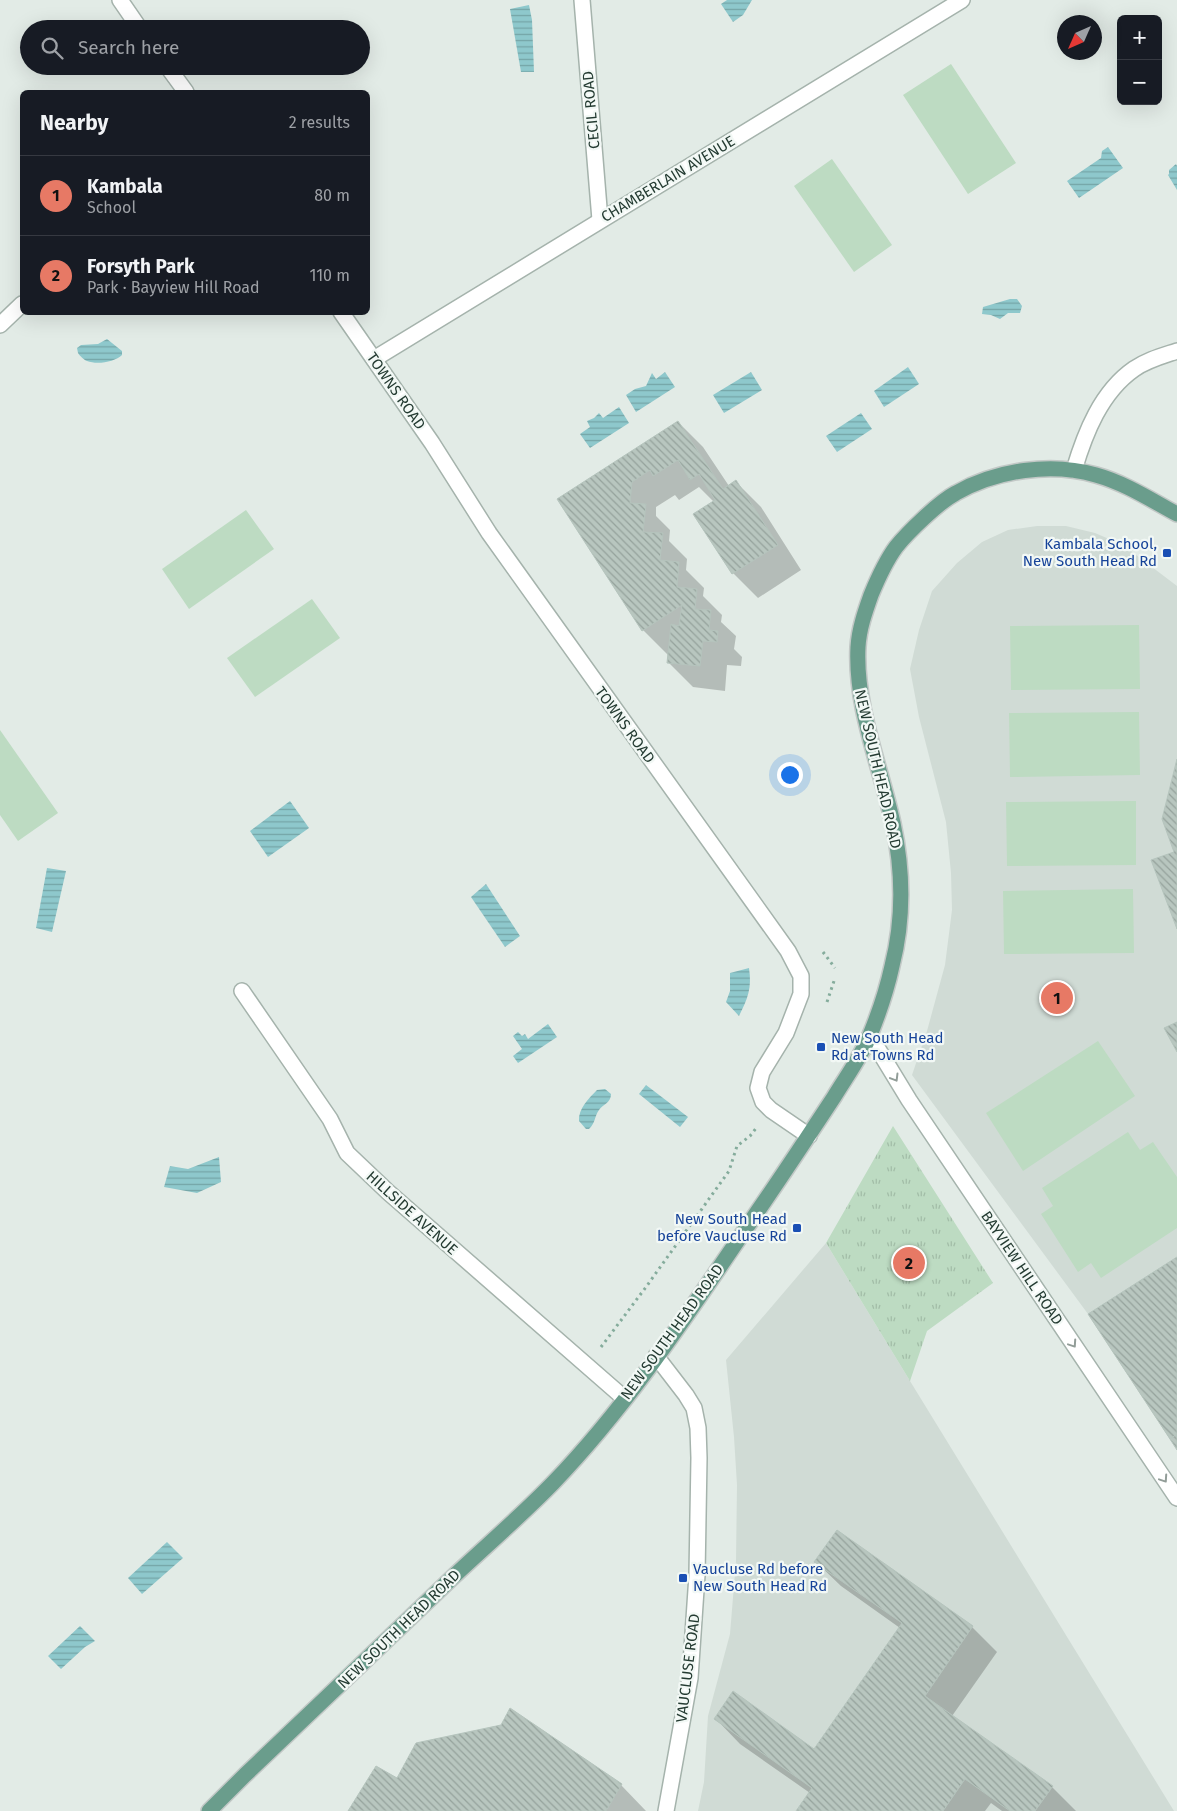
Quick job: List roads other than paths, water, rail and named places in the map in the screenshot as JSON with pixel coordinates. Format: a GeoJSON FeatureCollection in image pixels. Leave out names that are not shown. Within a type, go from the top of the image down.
{"type":"FeatureCollection","features":[{"type":"Feature","properties":{"kind":"main road","name":"NEW SOUTH HEAD ROAD"},"geometry":{"type":"LineString","coordinates":[[209,1811],[245,1774],[552,1484],[598,1431],[656,1356],[809,1136],[860,1055],[870,1036],[885,994],[893,962],[900,927],[901,881],[894,826],[866,718],[858,678],[858,644],[864,614],[885,564],[897,545],[920,522],[954,494],[994,477],[1040,469],[1074,470],[1106,478],[1177,514]]}},
{"type":"Feature","properties":{"kind":"street"},"geometry":{"type":"LineString","coordinates":[[120,0],[134,20]]}},
{"type":"Feature","properties":{"kind":"street","name":"CECIL ROAD"},"geometry":{"type":"LineString","coordinates":[[582,0],[600,220]]}},
{"type":"Feature","properties":{"kind":"street","name":"CHAMBERLAIN AVENUE"},"geometry":{"type":"LineString","coordinates":[[374,359],[962,0]]}},
{"type":"Feature","properties":{"kind":"street"},"geometry":{"type":"LineString","coordinates":[[174,75],[185,90]]}},
{"type":"Feature","properties":{"kind":"street"},"geometry":{"type":"LineString","coordinates":[[0,325],[20,306]]}},
{"type":"Feature","properties":{"kind":"street","name":"TOWNS ROAD"},"geometry":{"type":"LineString","coordinates":[[343,315],[432,443],[489,533],[788,951],[801,976],[802,994],[786,1033],[759,1079],[758,1088],[763,1102],[771,1110],[809,1136]]}},
{"type":"Feature","properties":{"kind":"street"},"geometry":{"type":"LineString","coordinates":[[1074,470],[1084,438],[1107,397],[1134,369],[1152,359],[1177,351]]}},
{"type":"Feature","properties":{"kind":"street","name":"HILLSIDE AVENUE"},"geometry":{"type":"LineString","coordinates":[[242,991],[330,1119],[347,1153],[388,1192],[624,1398]]}},
{"type":"Feature","properties":{"kind":"street","name":"BAYVIEW HILL ROAD"},"geometry":{"type":"LineString","coordinates":[[870,1036],[909,1100],[1177,1498]]}},
{"type":"Feature","properties":{"kind":"street","name":"VAUCLUSE ROAD"},"geometry":{"type":"LineString","coordinates":[[656,1356],[694,1408],[698,1428],[700,1458],[697,1575],[690,1678],[666,1811]]}},
{"type":"Feature","properties":{"kind":"water"},"geometry":{"type":"Polygon","coordinates":[[[727,0],[752,0],[743,15],[733,22],[721,4],[727,0]]]}},
{"type":"Feature","properties":{"kind":"water"},"geometry":{"type":"Polygon","coordinates":[[[529,5],[532,20],[534,72],[521,72],[510,9],[529,5]]]}},
{"type":"Feature","properties":{"kind":"water"},"geometry":{"type":"Polygon","coordinates":[[[1108,147],[1123,168],[1079,198],[1067,181],[1101,158],[1102,151],[1108,147]]]}},
{"type":"Feature","properties":{"kind":"water"},"geometry":{"type":"Polygon","coordinates":[[[1176,164],[1177,190],[1168,175],[1169,170],[1176,164]]]}},
{"type":"Feature","properties":{"kind":"water"},"geometry":{"type":"Polygon","coordinates":[[[1010,299],[1017,299],[1022,306],[1020,313],[1008,313],[1000,319],[982,314],[983,307],[1010,299]]]}},
{"type":"Feature","properties":{"kind":"water"},"geometry":{"type":"Polygon","coordinates":[[[107,339],[122,351],[122,355],[110,361],[96,363],[82,358],[78,353],[77,348],[81,345],[98,344],[107,339]]]}},
{"type":"Feature","properties":{"kind":"water"},"geometry":{"type":"Polygon","coordinates":[[[908,367],[919,384],[884,407],[874,391],[908,367]]]}},
{"type":"Feature","properties":{"kind":"water"},"geometry":{"type":"Polygon","coordinates":[[[665,372],[675,387],[636,412],[626,395],[635,389],[646,386],[652,373],[656,379],[665,372]]]}},
{"type":"Feature","properties":{"kind":"water"},"geometry":{"type":"Polygon","coordinates":[[[751,372],[762,390],[724,413],[713,395],[751,372]]]}},
{"type":"Feature","properties":{"kind":"water"},"geometry":{"type":"Polygon","coordinates":[[[619,407],[629,423],[590,448],[580,434],[590,427],[587,421],[599,413],[603,418],[619,407]]]}},
{"type":"Feature","properties":{"kind":"water"},"geometry":{"type":"Polygon","coordinates":[[[861,413],[872,429],[837,452],[826,436],[861,413]]]}},
{"type":"Feature","properties":{"kind":"water"},"geometry":{"type":"Polygon","coordinates":[[[290,801],[309,828],[268,857],[250,831],[290,801]]]}},
{"type":"Feature","properties":{"kind":"water"},"geometry":{"type":"Polygon","coordinates":[[[47,868],[66,871],[52,932],[36,928],[47,868]]]}},
{"type":"Feature","properties":{"kind":"water"},"geometry":{"type":"Polygon","coordinates":[[[486,884],[520,936],[505,947],[471,897],[486,884]]]}},
{"type":"Feature","properties":{"kind":"water"},"geometry":{"type":"Polygon","coordinates":[[[749,968],[750,981],[748,993],[739,1016],[726,1002],[730,991],[730,973],[749,968]]]}},
{"type":"Feature","properties":{"kind":"water"},"geometry":{"type":"Polygon","coordinates":[[[548,1024],[557,1037],[518,1063],[513,1056],[522,1049],[513,1036],[518,1032],[522,1036],[525,1034],[528,1039],[548,1024]]]}},
{"type":"Feature","properties":{"kind":"water"},"geometry":{"type":"Polygon","coordinates":[[[646,1085],[688,1117],[680,1127],[639,1094],[646,1085]]]}},
{"type":"Feature","properties":{"kind":"water"},"geometry":{"type":"Polygon","coordinates":[[[605,1089],[611,1094],[610,1099],[599,1110],[589,1129],[586,1129],[579,1121],[580,1112],[597,1090],[605,1089]]]}},
{"type":"Feature","properties":{"kind":"water"},"geometry":{"type":"Polygon","coordinates":[[[219,1157],[221,1182],[197,1193],[164,1187],[170,1166],[188,1169],[219,1157]]]}},
{"type":"Feature","properties":{"kind":"water"},"geometry":{"type":"Polygon","coordinates":[[[167,1542],[183,1558],[142,1594],[128,1578],[167,1542]]]}},
{"type":"Feature","properties":{"kind":"water"},"geometry":{"type":"Polygon","coordinates":[[[80,1626],[95,1641],[85,1647],[61,1669],[48,1656],[80,1626]]]}},
{"type":"Feature","properties":{"kind":"place","name":"Kambala School, New South Head Rd"},"geometry":{"type":"Point","coordinates":[1167,553]}},
{"type":"Feature","properties":{"kind":"place","name":"Kambala"},"geometry":{"type":"Point","coordinates":[1057,998]}},
{"type":"Feature","properties":{"kind":"place","name":"New South Head Rd at Towns Rd"},"geometry":{"type":"Point","coordinates":[821,1047]}},
{"type":"Feature","properties":{"kind":"place","name":"New South Head before Vaucluse Rd"},"geometry":{"type":"Point","coordinates":[797,1228]}},
{"type":"Feature","properties":{"kind":"place","name":"Forsyth Park"},"geometry":{"type":"Point","coordinates":[909,1263]}},
{"type":"Feature","properties":{"kind":"place","name":"Vaucluse Rd before New South Head Rd"},"geometry":{"type":"Point","coordinates":[683,1578]}}]}
